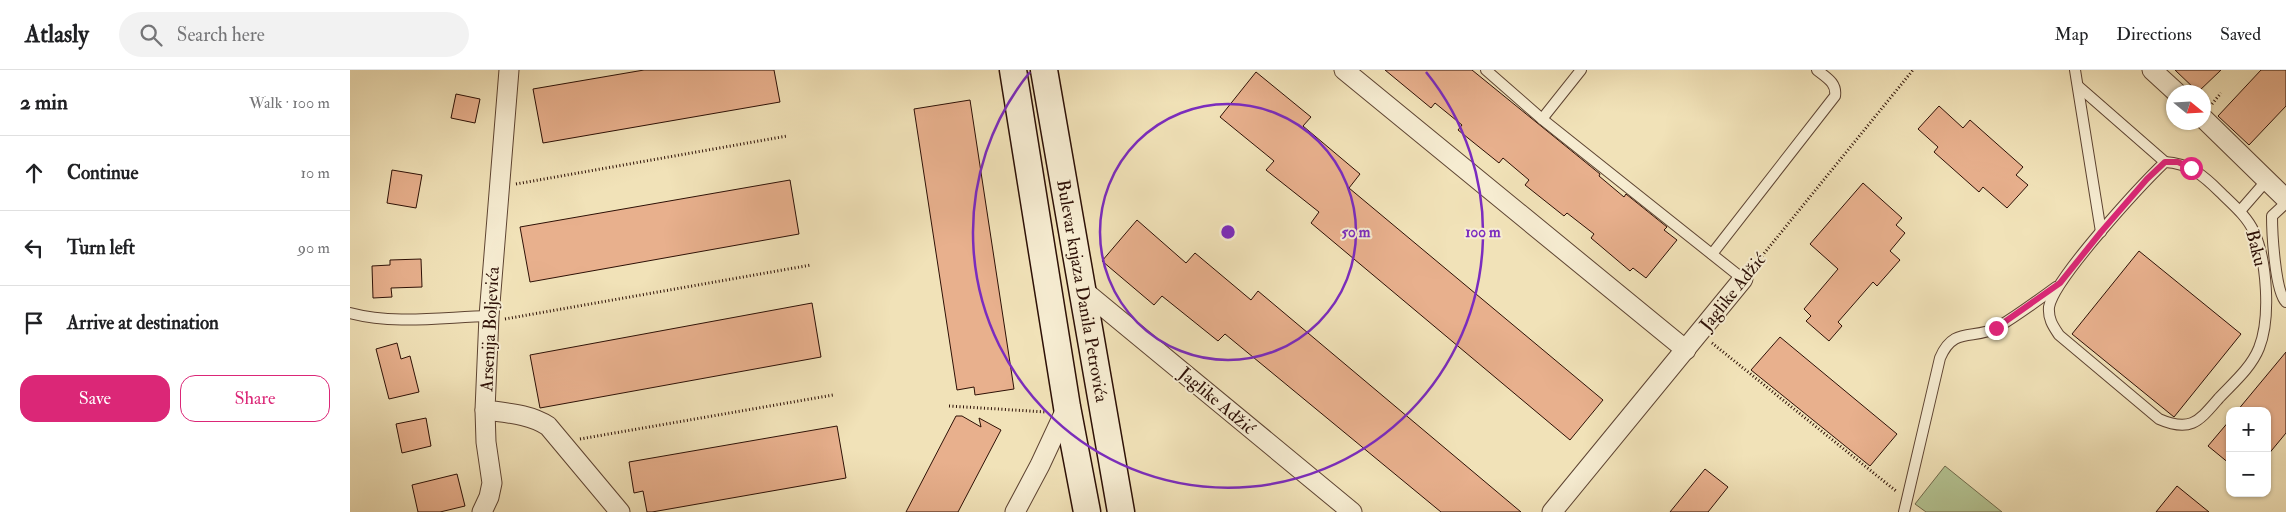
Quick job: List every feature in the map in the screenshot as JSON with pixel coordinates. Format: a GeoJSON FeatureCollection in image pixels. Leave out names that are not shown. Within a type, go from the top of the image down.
{"type":"FeatureCollection","features":[{"type":"Feature","properties":{"kind":"main road","name":"Bulevar knjaza Danila Petrovića"},"geometry":{"type":"LineString","coordinates":[[1013,70],[1060,410],[1087,512]]}},
{"type":"Feature","properties":{"kind":"main road","name":"Bulevar knjaza Danila Petrovića"},"geometry":{"type":"LineString","coordinates":[[1044,70],[1120,512]]}},
{"type":"Feature","properties":{"kind":"street","name":"Arsenija Boljevića"},"geometry":{"type":"LineString","coordinates":[[508,70],[496,318],[486,410],[523,416],[538,420],[548,426],[620,512]]}},
{"type":"Feature","properties":{"kind":"street"},"geometry":{"type":"LineString","coordinates":[[1344,70],[1686,350]]}},
{"type":"Feature","properties":{"kind":"street"},"geometry":{"type":"LineString","coordinates":[[2152,70],[2168,85]]}},
{"type":"Feature","properties":{"kind":"street"},"geometry":{"type":"LineString","coordinates":[[2211,126],[2286,199]]}},
{"type":"Feature","properties":{"kind":"street","name":"Jaglike Adžić"},"geometry":{"type":"LineString","coordinates":[[1552,512],[1743,279]]}},
{"type":"Feature","properties":{"kind":"street","name":"Jaglike Adžić"},"geometry":{"type":"LineString","coordinates":[[1082,290],[1352,512]]}},
{"type":"Feature","properties":{"kind":"street"},"geometry":{"type":"LineString","coordinates":[[482,512],[492,483],[486,442],[486,410]]}},
{"type":"Feature","properties":{"kind":"street"},"geometry":{"type":"LineString","coordinates":[[1014,512],[1040,465],[1060,410]]}},
{"type":"Feature","properties":{"kind":"lane"},"geometry":{"type":"LineString","coordinates":[[1486,70],[1542,118],[1743,279]]}},
{"type":"Feature","properties":{"kind":"lane"},"geometry":{"type":"LineString","coordinates":[[1542,118],[1581,70]]}},
{"type":"Feature","properties":{"kind":"lane"},"geometry":{"type":"LineString","coordinates":[[1712,254],[1835,96],[1836,89],[1833,82],[1817,70]]}},
{"type":"Feature","properties":{"kind":"lane"},"geometry":{"type":"LineString","coordinates":[[2075,70],[2101,232]]}},
{"type":"Feature","properties":{"kind":"lane"},"geometry":{"type":"LineString","coordinates":[[2078,86],[2165,162],[2178,162],[2191,168],[2206,178],[2240,211]]}},
{"type":"Feature","properties":{"kind":"lane"},"geometry":{"type":"LineString","coordinates":[[1904,512],[1940,358],[1946,345],[1957,336],[1996,328],[2060,283],[2101,232],[2147,179],[2165,162]]}},
{"type":"Feature","properties":{"kind":"lane","name":"Baku"},"geometry":{"type":"LineString","coordinates":[[2060,283],[2052,297],[2049,309],[2050,323],[2059,335],[2159,419],[2174,425],[2187,426],[2200,420],[2250,365],[2259,348],[2264,330],[2266,310],[2261,256],[2254,231],[2240,211],[2267,180]]}},
{"type":"Feature","properties":{"kind":"lane"},"geometry":{"type":"LineString","coordinates":[[2286,203],[2272,216],[2272,232],[2280,291],[2286,302]]}},
{"type":"Feature","properties":{"kind":"lane"},"geometry":{"type":"LineString","coordinates":[[350,313],[371,319],[496,318]]}},
{"type":"Feature","properties":{"kind":"path","name":"Jaglike Adžić"},"geometry":{"type":"LineString","coordinates":[[1743,279],[1914,70]]}},
{"type":"Feature","properties":{"kind":"path"},"geometry":{"type":"LineString","coordinates":[[513,185],[787,136]]}},
{"type":"Feature","properties":{"kind":"path"},"geometry":{"type":"LineString","coordinates":[[496,318],[811,265]]}},
{"type":"Feature","properties":{"kind":"path"},"geometry":{"type":"LineString","coordinates":[[1700,333],[1907,500]]}},
{"type":"Feature","properties":{"kind":"path"},"geometry":{"type":"LineString","coordinates":[[571,440],[833,395]]}},
{"type":"Feature","properties":{"kind":"path"},"geometry":{"type":"LineString","coordinates":[[949,406],[1060,410]]}},
{"type":"Feature","properties":{"kind":"green space"},"geometry":{"type":"Polygon","coordinates":[[[1945,466],[2002,512],[1926,512],[1915,504],[1945,466]]]}},
{"type":"Feature","properties":{"kind":"building"},"geometry":{"type":"Polygon","coordinates":[[[644,70],[774,70],[780,102],[543,143],[533,89],[644,70]]]}},
{"type":"Feature","properties":{"kind":"building"},"geometry":{"type":"Polygon","coordinates":[[[1385,70],[1472,70],[1600,174],[1599,176],[1624,197],[1626,194],[1667,227],[1664,230],[1677,240],[1646,278],[1633,268],[1630,271],[1591,238],[1594,234],[1567,213],[1564,216],[1525,185],[1529,180],[1503,158],[1499,163],[1458,130],[1462,125],[1435,103],[1431,108],[1385,70]]]}},
{"type":"Feature","properties":{"kind":"building"},"geometry":{"type":"Polygon","coordinates":[[[2175,70],[2221,70],[2205,85],[2191,85],[2175,70]]]}},
{"type":"Feature","properties":{"kind":"building"},"geometry":{"type":"Polygon","coordinates":[[[2261,70],[2286,70],[2286,106],[2249,145],[2218,116],[2261,70]]]}},
{"type":"Feature","properties":{"kind":"building"},"geometry":{"type":"Polygon","coordinates":[[[1256,72],[1311,117],[1303,126],[1360,174],[1349,188],[1603,400],[1570,440],[1311,223],[1319,212],[1266,170],[1274,161],[1220,117],[1256,72]]]}},
{"type":"Feature","properties":{"kind":"building"},"geometry":{"type":"Polygon","coordinates":[[[456,94],[480,99],[475,123],[451,118],[456,94]]]}},
{"type":"Feature","properties":{"kind":"building"},"geometry":{"type":"Polygon","coordinates":[[[970,100],[1014,389],[975,395],[974,387],[957,390],[914,109],[970,100]]]}},
{"type":"Feature","properties":{"kind":"building"},"geometry":{"type":"Polygon","coordinates":[[[1939,106],[1963,128],[1970,120],[2023,167],[2016,175],[2028,185],[2007,208],[1983,187],[1979,192],[1934,152],[1938,147],[1918,129],[1939,106]]]}},
{"type":"Feature","properties":{"kind":"building"},"geometry":{"type":"Polygon","coordinates":[[[392,170],[422,175],[416,208],[387,203],[392,170]]]}},
{"type":"Feature","properties":{"kind":"building"},"geometry":{"type":"Polygon","coordinates":[[[790,180],[799,234],[530,282],[520,227],[790,180]]]}},
{"type":"Feature","properties":{"kind":"building"},"geometry":{"type":"Polygon","coordinates":[[[1863,183],[1902,218],[1896,225],[1905,233],[1890,251],[1900,260],[1877,286],[1873,282],[1838,322],[1842,326],[1829,341],[1806,321],[1811,316],[1804,309],[1838,269],[1810,244],[1863,183]]]}},
{"type":"Feature","properties":{"kind":"building"},"geometry":{"type":"Polygon","coordinates":[[[1137,220],[1186,263],[1195,253],[1251,300],[1258,291],[1521,512],[1441,512],[1225,334],[1218,341],[1162,296],[1154,305],[1102,261],[1137,220]]]}},
{"type":"Feature","properties":{"kind":"building"},"geometry":{"type":"Polygon","coordinates":[[[2139,251],[2241,334],[2174,417],[2072,334],[2139,251]]]}},
{"type":"Feature","properties":{"kind":"building"},"geometry":{"type":"Polygon","coordinates":[[[421,259],[422,287],[391,288],[392,297],[373,298],[372,266],[390,265],[390,260],[421,259]]]}},
{"type":"Feature","properties":{"kind":"building"},"geometry":{"type":"Polygon","coordinates":[[[812,303],[821,357],[540,408],[530,355],[812,303]]]}},
{"type":"Feature","properties":{"kind":"building"},"geometry":{"type":"Polygon","coordinates":[[[1780,337],[1897,434],[1870,466],[1751,370],[1780,337]]]}},
{"type":"Feature","properties":{"kind":"building"},"geometry":{"type":"Polygon","coordinates":[[[397,343],[401,359],[410,356],[419,392],[389,399],[376,349],[397,343]]]}},
{"type":"Feature","properties":{"kind":"building"},"geometry":{"type":"Polygon","coordinates":[[[2286,352],[2286,433],[2271,451],[2271,407],[2240,407],[2286,352]]]}},
{"type":"Feature","properties":{"kind":"building"},"geometry":{"type":"Polygon","coordinates":[[[956,416],[962,416],[981,427],[979,418],[1001,430],[958,512],[906,512],[956,416]]]}},
{"type":"Feature","properties":{"kind":"building"},"geometry":{"type":"Polygon","coordinates":[[[426,418],[431,446],[402,453],[396,424],[426,418]]]}},
{"type":"Feature","properties":{"kind":"building"},"geometry":{"type":"Polygon","coordinates":[[[2226,425],[2226,461],[2208,446],[2226,425]]]}},
{"type":"Feature","properties":{"kind":"building"},"geometry":{"type":"Polygon","coordinates":[[[837,426],[846,478],[652,512],[647,512],[643,491],[634,493],[629,462],[837,426]]]}},
{"type":"Feature","properties":{"kind":"building"},"geometry":{"type":"Polygon","coordinates":[[[1705,469],[1728,487],[1708,512],[1670,512],[1705,469]]]}},
{"type":"Feature","properties":{"kind":"building"},"geometry":{"type":"Polygon","coordinates":[[[457,474],[465,506],[440,512],[418,512],[412,485],[457,474]]]}},
{"type":"Feature","properties":{"kind":"building"},"geometry":{"type":"Polygon","coordinates":[[[2177,486],[2209,512],[2156,512],[2177,486]]]}},
{"type":"Feature","properties":{"kind":"route"},"geometry":{"type":"LineString","coordinates":[[1996,328],[2026,309],[2060,283],[2101,232],[2147,179],[2165,162],[2178,162],[2191,168]]}}]}
